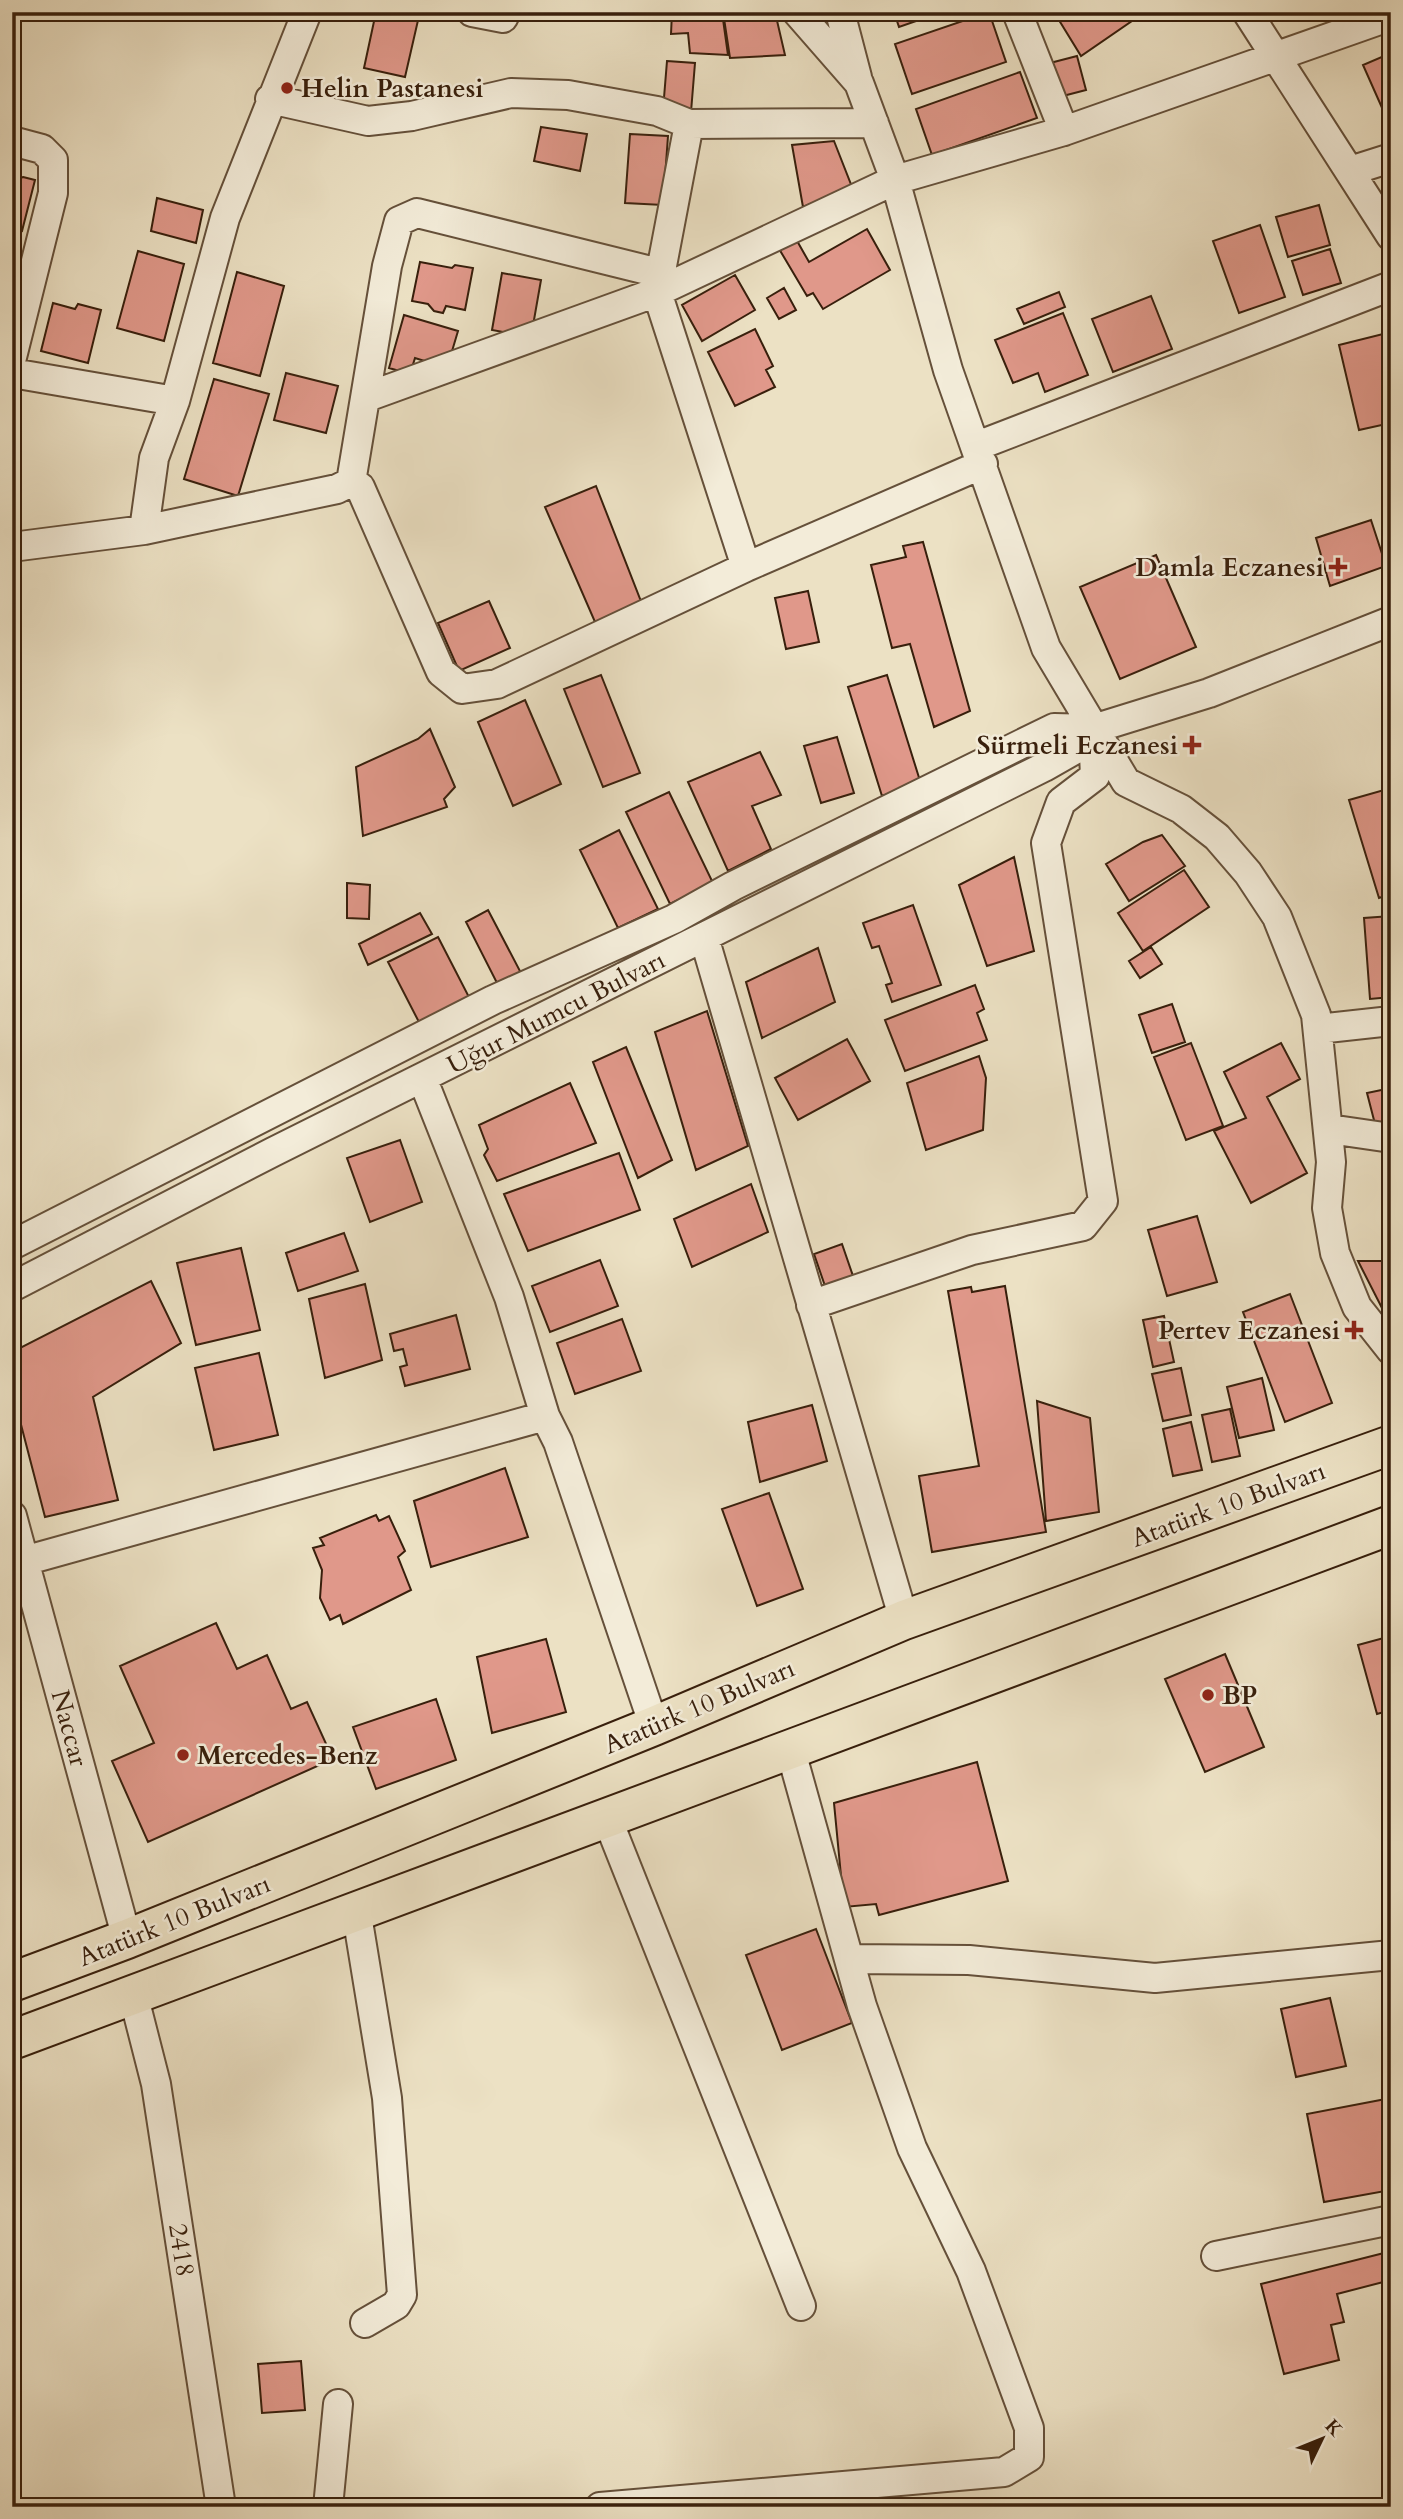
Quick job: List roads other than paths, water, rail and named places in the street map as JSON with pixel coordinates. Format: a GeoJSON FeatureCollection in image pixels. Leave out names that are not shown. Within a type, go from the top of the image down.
{"type":"FeatureCollection","features":[{"type":"Feature","properties":{"kind":"highway","name":"Atatürk 10 Bulvarı"},"geometry":{"type":"LineString","coordinates":[[12,1982],[127,1939],[654,1726],[904,1620],[1391,1445]]}},
{"type":"Feature","properties":{"kind":"highway","name":"Atatürk 10 Bulvarı"},"geometry":{"type":"LineString","coordinates":[[12,2040],[356,1909],[1391,1525]]}},
{"type":"Feature","properties":{"kind":"street"},"geometry":{"type":"LineString","coordinates":[[144,530],[154,458],[176,401],[225,218],[270,99],[307,12]]}},
{"type":"Feature","properties":{"kind":"street"},"geometry":{"type":"LineString","coordinates":[[472,12],[503,18],[506,12]]}},
{"type":"Feature","properties":{"kind":"street"},"geometry":{"type":"LineString","coordinates":[[797,12],[859,83]]}},
{"type":"Feature","properties":{"kind":"street"},"geometry":{"type":"LineString","coordinates":[[840,12],[859,83],[895,180],[948,370],[1046,648],[1126,782],[1181,809],[1217,837],[1248,873],[1277,916],[1316,1015],[1329,1129],[1327,1208],[1335,1253],[1357,1307],[1391,1350]]}},
{"type":"Feature","properties":{"kind":"street"},"geometry":{"type":"LineString","coordinates":[[1017,12],[1064,131]]}},
{"type":"Feature","properties":{"kind":"street"},"geometry":{"type":"LineString","coordinates":[[1247,12],[1391,236]]}},
{"type":"Feature","properties":{"kind":"street"},"geometry":{"type":"LineString","coordinates":[[367,397],[658,282],[895,180],[1064,131],[1391,16]]}},
{"type":"Feature","properties":{"kind":"street"},"geometry":{"type":"LineString","coordinates":[[270,99],[368,121],[412,116],[511,93],[568,95],[657,111],[689,124],[874,123]]}},
{"type":"Feature","properties":{"kind":"street"},"geometry":{"type":"LineString","coordinates":[[689,124],[658,282],[746,567]]}},
{"type":"Feature","properties":{"kind":"street"},"geometry":{"type":"LineString","coordinates":[[12,141],[42,149],[53,160],[52,193],[12,357]]}},
{"type":"Feature","properties":{"kind":"street"},"geometry":{"type":"LineString","coordinates":[[1350,172],[1391,158]]}},
{"type":"Feature","properties":{"kind":"street"},"geometry":{"type":"LineString","coordinates":[[351,482],[387,266],[399,221],[417,213],[658,282]]}},
{"type":"Feature","properties":{"kind":"street"},"geometry":{"type":"LineString","coordinates":[[351,482],[360,487],[441,672],[462,689],[497,684],[980,455],[1391,286]]}},
{"type":"Feature","properties":{"kind":"street"},"geometry":{"type":"LineString","coordinates":[[12,373],[176,401]]}},
{"type":"Feature","properties":{"kind":"street"},"geometry":{"type":"LineString","coordinates":[[12,547],[144,530],[337,489],[351,482]]}},
{"type":"Feature","properties":{"kind":"street","name":"Uğur Mumcu Bulvarı"},"geometry":{"type":"LineString","coordinates":[[12,1245],[493,1000],[674,919],[733,886],[1054,728],[1093,729],[1209,692],[1391,621]]}},
{"type":"Feature","properties":{"kind":"street"},"geometry":{"type":"LineString","coordinates":[[811,1305],[972,1250],[1083,1226],[1103,1201],[1046,842],[1061,802],[1095,776],[1093,729]]}},
{"type":"Feature","properties":{"kind":"street","name":"Uğur Mumcu Bulvarı"},"geometry":{"type":"LineString","coordinates":[[12,1287],[261,1158],[423,1080],[1044,767],[1081,746],[1093,729]]}},
{"type":"Feature","properties":{"kind":"street"},"geometry":{"type":"LineString","coordinates":[[704,937],[904,1620]]}},
{"type":"Feature","properties":{"kind":"street"},"geometry":{"type":"LineString","coordinates":[[1318,1029],[1391,1021]]}},
{"type":"Feature","properties":{"kind":"street"},"geometry":{"type":"LineString","coordinates":[[423,1080],[509,1297],[545,1416],[558,1442],[654,1726]]}},
{"type":"Feature","properties":{"kind":"street"},"geometry":{"type":"LineString","coordinates":[[1329,1129],[1391,1138]]}},
{"type":"Feature","properties":{"kind":"street"},"geometry":{"type":"LineString","coordinates":[[18,1560],[31,1559],[545,1416]]}},
{"type":"Feature","properties":{"kind":"street","name":"Naccar"},"geometry":{"type":"LineString","coordinates":[[12,1516],[18,1560],[127,1939]]}},
{"type":"Feature","properties":{"kind":"street"},"geometry":{"type":"LineString","coordinates":[[600,2507],[1004,2472],[1029,2457],[1030,2428],[971,2272],[912,2148],[849,1959],[790,1748]]}},
{"type":"Feature","properties":{"kind":"street"},"geometry":{"type":"LineString","coordinates":[[607,1818],[801,2306]]}},
{"type":"Feature","properties":{"kind":"street"},"geometry":{"type":"LineString","coordinates":[[356,1909],[387,2098],[402,2295],[396,2305],[365,2323]]}},
{"type":"Feature","properties":{"kind":"street"},"geometry":{"type":"LineString","coordinates":[[849,1959],[969,1960],[1155,1978],[1391,1955]]}},
{"type":"Feature","properties":{"kind":"street","name":"2418"},"geometry":{"type":"LineString","coordinates":[[133,1994],[156,2084],[221,2507]]}},
{"type":"Feature","properties":{"kind":"street"},"geometry":{"type":"LineString","coordinates":[[1216,2256],[1391,2220]]}},
{"type":"Feature","properties":{"kind":"street"},"geometry":{"type":"LineString","coordinates":[[328,2507],[338,2404]]}},
{"type":"Feature","properties":{"kind":"place","name":"Helin Pastanesi"},"geometry":{"type":"Point","coordinates":[287,88]}},
{"type":"Feature","properties":{"kind":"place","name":"Damla Eczanesi"},"geometry":{"type":"Point","coordinates":[1338,567]}},
{"type":"Feature","properties":{"kind":"place","name":"Sürmeli Eczanesi"},"geometry":{"type":"Point","coordinates":[1192,745]}},
{"type":"Feature","properties":{"kind":"place","name":"Pertev Eczanesi"},"geometry":{"type":"Point","coordinates":[1354,1330]}},
{"type":"Feature","properties":{"kind":"place","name":"BP"},"geometry":{"type":"Point","coordinates":[1208,1695]}},
{"type":"Feature","properties":{"kind":"place","name":"Mercedes-Benz"},"geometry":{"type":"Point","coordinates":[183,1755]}}]}
